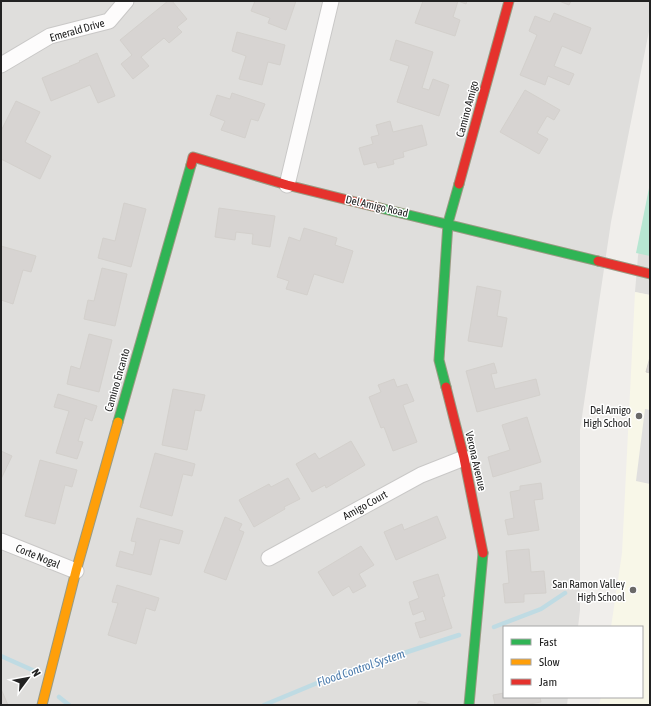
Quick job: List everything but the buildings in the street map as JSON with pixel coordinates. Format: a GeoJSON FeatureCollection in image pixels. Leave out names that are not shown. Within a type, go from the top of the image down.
{"type":"FeatureCollection","features":[{"type":"Feature","properties":{"kind":"street","name":"Emerald Drive"},"geometry":{"type":"LineString","coordinates":[[1,65],[50,36],[110,21],[126,1]]}},
{"type":"Feature","properties":{"kind":"street"},"geometry":{"type":"LineString","coordinates":[[287,185],[331,1]]}},
{"type":"Feature","properties":{"kind":"street","name":"Camino Amigo"},"geometry":{"type":"LineString","coordinates":[[448,223],[509,1]]}},
{"type":"Feature","properties":{"kind":"street","name":"Camino Encanto"},"geometry":{"type":"LineString","coordinates":[[42,705],[76,571],[193,157],[287,185]]}},
{"type":"Feature","properties":{"kind":"street","name":"Del Amigo Road"},"geometry":{"type":"LineString","coordinates":[[287,185],[448,223],[650,274]]}},
{"type":"Feature","properties":{"kind":"street","name":"Verona Avenue"},"geometry":{"type":"LineString","coordinates":[[448,223],[439,360],[464,458],[483,553],[469,705]]}},
{"type":"Feature","properties":{"kind":"street","name":"Amigo Court"},"geometry":{"type":"LineString","coordinates":[[270,558],[421,475],[464,458]]}},
{"type":"Feature","properties":{"kind":"street","name":"Corte Nogal"},"geometry":{"type":"LineString","coordinates":[[1,541],[76,571]]}},
{"type":"Feature","properties":{"kind":"shaded area"},"geometry":{"type":"Polygon","coordinates":[[[1,1],[650,1],[650,26],[611,222],[580,430],[580,610],[578,626],[503,626],[503,698],[568,698],[567,705],[1,705],[1,1]]]}},
{"type":"Feature","properties":{"kind":"shaded area"},"geometry":{"type":"Polygon","coordinates":[[[650,191],[650,295],[635,292],[638,256],[650,191]]]}},
{"type":"Feature","properties":{"kind":"shaded area","name":"Del Amigo High School"},"geometry":{"type":"Polygon","coordinates":[[[635,292],[650,295],[650,705],[599,705],[601,698],[643,698],[643,626],[611,626],[622,553],[635,292]]]}},
{"type":"Feature","properties":{"kind":"shaded area"},"geometry":{"type":"Polygon","coordinates":[[[645,409],[650,410],[650,484],[636,481],[645,409]]]}},
{"type":"Feature","properties":{"kind":"green space"},"geometry":{"type":"Polygon","coordinates":[[[650,183],[650,256],[636,253],[650,183]]]}},
{"type":"Feature","properties":{"kind":"waterway","name":"Flood Control System"},"geometry":{"type":"LineString","coordinates":[[494,627],[541,609],[565,593]]}},
{"type":"Feature","properties":{"kind":"waterway","name":"Flood Control System"},"geometry":{"type":"LineString","coordinates":[[264,705],[334,676],[459,635]]}},
{"type":"Feature","properties":{"kind":"waterway","name":"Flood Control System"},"geometry":{"type":"LineString","coordinates":[[1,656],[39,673]]}},
{"type":"Feature","properties":{"kind":"waterway","name":"Flood Control System"},"geometry":{"type":"LineString","coordinates":[[59,697],[69,705]]}},
{"type":"Feature","properties":{"kind":"traffic: fast"},"geometry":{"type":"LineString","coordinates":[[118,422],[191,165]]}},
{"type":"Feature","properties":{"kind":"traffic: fast"},"geometry":{"type":"LineString","coordinates":[[446,387],[439,360],[448,223],[459,184]]}},
{"type":"Feature","properties":{"kind":"traffic: fast"},"geometry":{"type":"LineString","coordinates":[[380,208],[598,261]]}},
{"type":"Feature","properties":{"kind":"traffic: fast"},"geometry":{"type":"LineString","coordinates":[[469,705],[483,553]]}},
{"type":"Feature","properties":{"kind":"traffic: slow"},"geometry":{"type":"LineString","coordinates":[[42,705],[76,571],[118,422]]}},
{"type":"Feature","properties":{"kind":"traffic: jam"},"geometry":{"type":"LineString","coordinates":[[459,184],[509,1]]}},
{"type":"Feature","properties":{"kind":"traffic: jam"},"geometry":{"type":"LineString","coordinates":[[191,165],[193,157],[287,185],[380,208]]}},
{"type":"Feature","properties":{"kind":"traffic: jam"},"geometry":{"type":"LineString","coordinates":[[598,261],[650,274]]}},
{"type":"Feature","properties":{"kind":"traffic: jam"},"geometry":{"type":"LineString","coordinates":[[446,387],[464,458],[483,553]]}},
{"type":"Feature","properties":{"kind":"place","name":"Del Amigo High School"},"geometry":{"type":"Point","coordinates":[639,416]}},
{"type":"Feature","properties":{"kind":"place","name":"San Ramon Valley High School"},"geometry":{"type":"Point","coordinates":[633,590]}}]}
